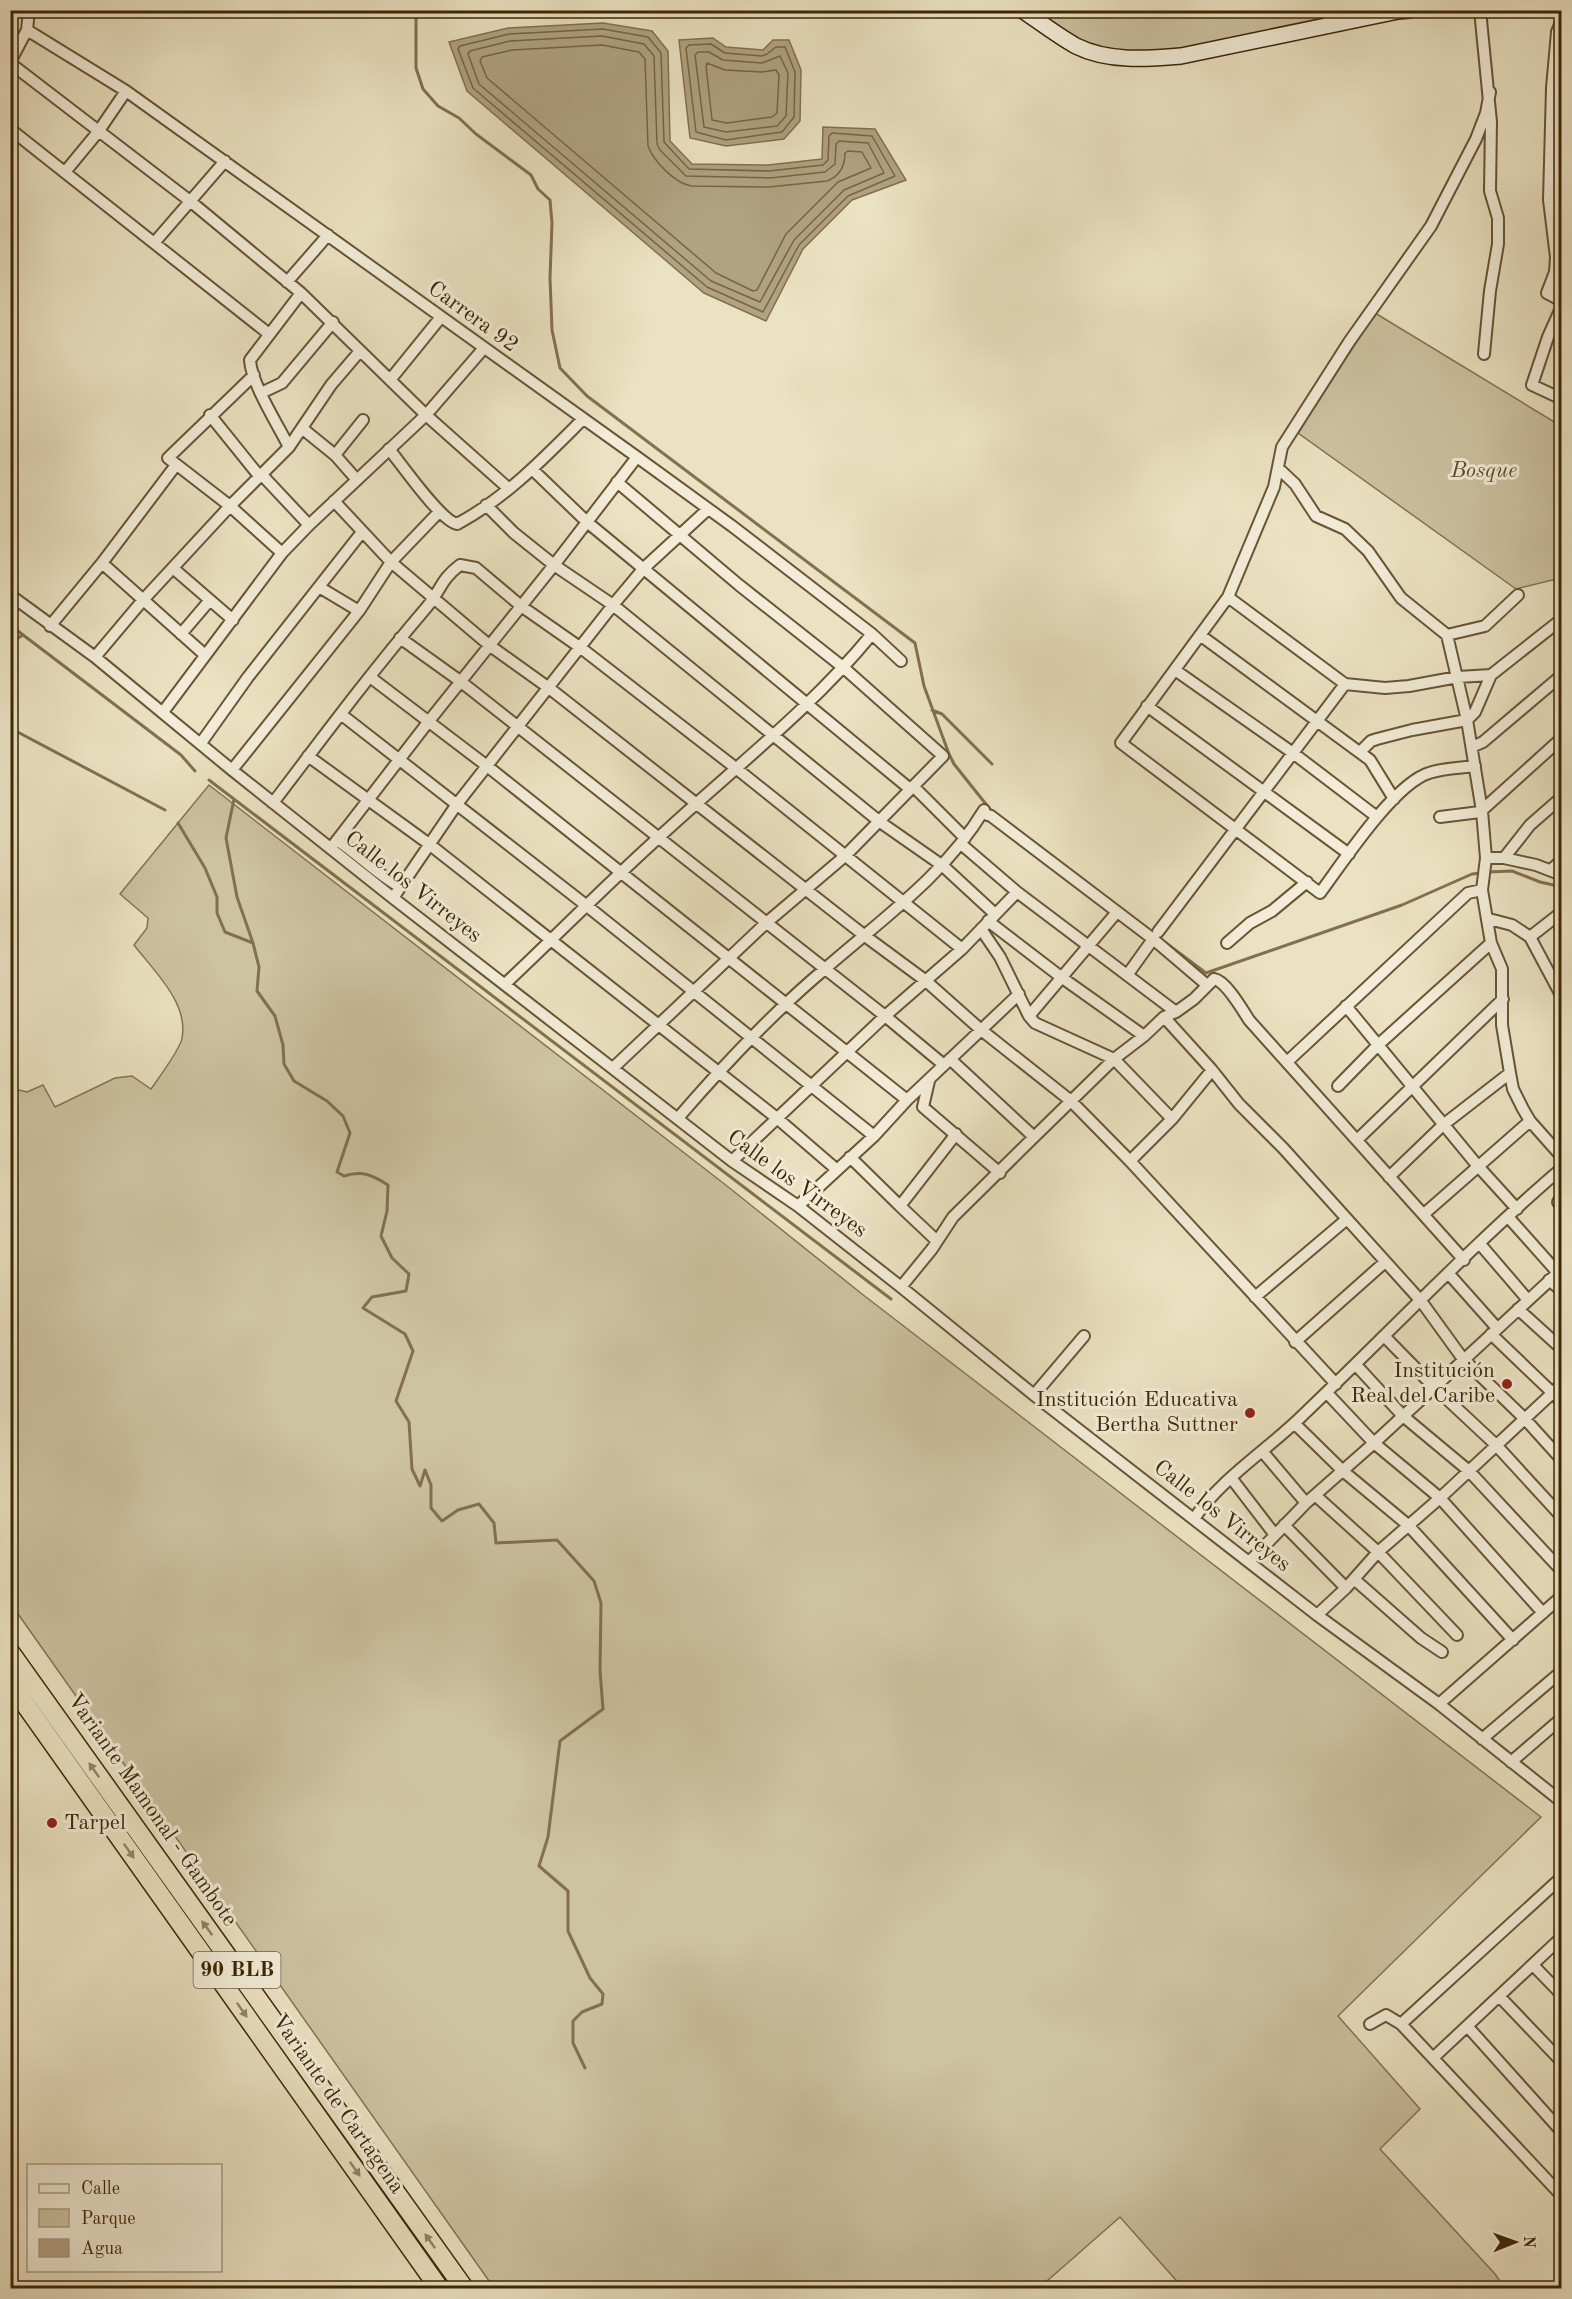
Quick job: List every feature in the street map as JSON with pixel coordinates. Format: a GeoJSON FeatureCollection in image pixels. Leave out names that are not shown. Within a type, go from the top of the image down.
{"type":"FeatureCollection","features":[{"type":"Feature","properties":{"kind":"highway","name":"Variante Mamonal - Gambote"},"geometry":{"type":"LineString","coordinates":[[10,1652],[464,2289]]}},
{"type":"Feature","properties":{"kind":"highway","name":"Variante de Cartagena"},"geometry":{"type":"LineString","coordinates":[[10,1683],[439,2289]]}},
{"type":"Feature","properties":{"kind":"street"},"geometry":{"type":"LineString","coordinates":[[29,10],[27,30],[10,62],[190,201],[301,293],[426,415],[508,488]]}},
{"type":"Feature","properties":{"kind":"street"},"geometry":{"type":"LineString","coordinates":[[1022,10],[1077,46],[1107,56],[1146,59],[1181,56],[1329,18],[1410,10]]}},
{"type":"Feature","properties":{"kind":"street"},"geometry":{"type":"LineString","coordinates":[[1480,10],[1490,92],[1490,191],[1498,218],[1498,244],[1490,291],[1484,354]]}},
{"type":"Feature","properties":{"kind":"street"},"geometry":{"type":"LineString","coordinates":[[1562,20],[1557,32],[1552,88],[1549,200],[1556,257],[1555,272],[1547,293],[1562,301]]}},
{"type":"Feature","properties":{"kind":"street","name":"Carrera 92"},"geometry":{"type":"LineString","coordinates":[[27,30],[126,91],[582,420],[637,457],[732,526],[872,634],[901,662]]}},
{"type":"Feature","properties":{"kind":"street"},"geometry":{"type":"LineString","coordinates":[[65,172],[98,132],[126,91]]}},
{"type":"Feature","properties":{"kind":"street"},"geometry":{"type":"LineString","coordinates":[[1475,766],[1429,772],[1415,780],[1377,818],[1320,893],[1121,743],[1228,597],[1274,487],[1282,447],[1349,342],[1431,226],[1476,139],[1486,113],[1490,92]]}},
{"type":"Feature","properties":{"kind":"street"},"geometry":{"type":"LineString","coordinates":[[10,129],[269,334]]}},
{"type":"Feature","properties":{"kind":"street"},"geometry":{"type":"LineString","coordinates":[[154,243],[225,161]]}},
{"type":"Feature","properties":{"kind":"street"},"geometry":{"type":"LineString","coordinates":[[287,282],[328,235]]}},
{"type":"Feature","properties":{"kind":"street"},"geometry":{"type":"LineString","coordinates":[[289,447],[261,393],[250,360],[301,293]]}},
{"type":"Feature","properties":{"kind":"street"},"geometry":{"type":"LineString","coordinates":[[1562,306],[1548,337],[1532,385],[1562,399]]}},
{"type":"Feature","properties":{"kind":"street"},"geometry":{"type":"LineString","coordinates":[[390,380],[441,317]]}},
{"type":"Feature","properties":{"kind":"street"},"geometry":{"type":"LineString","coordinates":[[261,393],[282,383],[333,322]]}},
{"type":"Feature","properties":{"kind":"street"},"geometry":{"type":"LineString","coordinates":[[163,712],[282,554],[309,525],[426,415],[484,348]]}},
{"type":"Feature","properties":{"kind":"street"},"geometry":{"type":"LineString","coordinates":[[95,657],[143,600],[230,506],[289,447],[331,385],[360,351]]}},
{"type":"Feature","properties":{"kind":"street"},"geometry":{"type":"LineString","coordinates":[[254,375],[168,458],[230,506],[282,554]]}},
{"type":"Feature","properties":{"kind":"street"},"geometry":{"type":"LineString","coordinates":[[210,415],[261,476],[309,525]]}},
{"type":"Feature","properties":{"kind":"street"},"geometry":{"type":"LineString","coordinates":[[335,455],[363,420]]}},
{"type":"Feature","properties":{"kind":"street"},"geometry":{"type":"LineString","coordinates":[[389,449],[439,512],[452,523],[457,524],[533,470],[582,420]]}},
{"type":"Feature","properties":{"kind":"street"},"geometry":{"type":"LineString","coordinates":[[303,429],[335,455],[357,480]]}},
{"type":"Feature","properties":{"kind":"street"},"geometry":{"type":"LineString","coordinates":[[334,844],[637,457]]}},
{"type":"Feature","properties":{"kind":"street"},"geometry":{"type":"LineString","coordinates":[[50,626],[102,564],[176,465]]}},
{"type":"Feature","properties":{"kind":"street"},"geometry":{"type":"LineString","coordinates":[[1278,468],[1295,484],[1316,516],[1345,529],[1368,551],[1401,598],[1447,635],[1467,720],[1482,811],[1485,862],[1482,884],[1491,943],[1502,969],[1502,1024],[1513,1089],[1530,1121],[1562,1157]]}},
{"type":"Feature","properties":{"kind":"street"},"geometry":{"type":"LineString","coordinates":[[533,470],[587,522],[806,704],[912,788],[1017,892],[1176,1012]]}},
{"type":"Feature","properties":{"kind":"street"},"geometry":{"type":"LineString","coordinates":[[613,1068],[765,924],[845,856],[943,756],[844,668],[617,482]]}},
{"type":"Feature","properties":{"kind":"street"},"geometry":{"type":"LineString","coordinates":[[334,501],[391,562],[489,645],[549,688],[865,936],[926,981],[980,1029],[1071,1101],[1130,1161],[1336,1384]]}},
{"type":"Feature","properties":{"kind":"street"},"geometry":{"type":"LineString","coordinates":[[486,505],[514,533],[554,565],[613,605],[880,822],[943,866],[988,921],[1144,1036]]}},
{"type":"Feature","properties":{"kind":"street"},"geometry":{"type":"LineString","coordinates":[[393,898],[457,804],[613,605],[644,568],[707,510]]}},
{"type":"Feature","properties":{"kind":"street"},"geometry":{"type":"LineString","coordinates":[[232,770],[359,611],[391,562],[439,512]]}},
{"type":"Feature","properties":{"kind":"street"},"geometry":{"type":"LineString","coordinates":[[201,743],[248,677],[362,532]]}},
{"type":"Feature","properties":{"kind":"street"},"geometry":{"type":"LineString","coordinates":[[102,564],[205,655]]}},
{"type":"Feature","properties":{"kind":"street"},"geometry":{"type":"LineString","coordinates":[[273,803],[400,638],[434,598],[440,584],[448,574],[460,566],[476,568],[521,606],[581,648],[737,769],[962,949]]}},
{"type":"Feature","properties":{"kind":"street"},"geometry":{"type":"LineString","coordinates":[[174,569],[233,620]]}},
{"type":"Feature","properties":{"kind":"street"},"geometry":{"type":"LineString","coordinates":[[319,587],[359,611]]}},
{"type":"Feature","properties":{"kind":"street","name":"Calle los Virreyes"},"geometry":{"type":"LineString","coordinates":[[10,595],[95,657],[273,803],[362,865],[393,898],[732,1161],[798,1206],[1034,1395],[1317,1615],[1439,1704],[1511,1762],[1560,1797]]}},
{"type":"Feature","properties":{"kind":"street"},"geometry":{"type":"LineString","coordinates":[[1447,635],[1468,632],[1485,626],[1518,595]]}},
{"type":"Feature","properties":{"kind":"street"},"geometry":{"type":"LineString","coordinates":[[1228,597],[1345,684],[1385,688],[1458,677],[1491,675]]}},
{"type":"Feature","properties":{"kind":"street"},"geometry":{"type":"LineString","coordinates":[[181,634],[210,600]]}},
{"type":"Feature","properties":{"kind":"street"},"geometry":{"type":"LineString","coordinates":[[1360,752],[1371,741],[1377,739],[1467,720],[1476,712],[1491,675],[1562,619]]}},
{"type":"Feature","properties":{"kind":"street"},"geometry":{"type":"LineString","coordinates":[[505,984],[657,838],[773,736],[844,668],[872,634]]}},
{"type":"Feature","properties":{"kind":"street"},"geometry":{"type":"LineString","coordinates":[[1200,635],[1370,760],[1394,799]]}},
{"type":"Feature","properties":{"kind":"street"},"geometry":{"type":"LineString","coordinates":[[400,638],[460,681],[765,924],[947,1062],[1034,1137]]}},
{"type":"Feature","properties":{"kind":"street"},"geometry":{"type":"LineString","coordinates":[[1175,670],[1293,753],[1377,818]]}},
{"type":"Feature","properties":{"kind":"street"},"geometry":{"type":"LineString","coordinates":[[1472,747],[1483,742],[1562,675]]}},
{"type":"Feature","properties":{"kind":"street"},"geometry":{"type":"LineString","coordinates":[[370,677],[487,766],[847,1051],[909,1099],[923,1107],[1000,1173]]}},
{"type":"Feature","properties":{"kind":"street"},"geometry":{"type":"LineString","coordinates":[[1128,974],[1345,684]]}},
{"type":"Feature","properties":{"kind":"street"},"geometry":{"type":"LineString","coordinates":[[1147,706],[1265,790],[1349,854]]}},
{"type":"Feature","properties":{"kind":"street"},"geometry":{"type":"LineString","coordinates":[[342,715],[695,991],[874,1136]]}},
{"type":"Feature","properties":{"kind":"street"},"geometry":{"type":"LineString","coordinates":[[1440,817],[1482,811],[1562,738]]}},
{"type":"Feature","properties":{"kind":"street"},"geometry":{"type":"LineString","coordinates":[[309,756],[429,844],[657,1026],[778,1119],[836,1169]]}},
{"type":"Feature","properties":{"kind":"street"},"geometry":{"type":"LineString","coordinates":[[1504,858],[1530,825],[1562,797]]}},
{"type":"Feature","properties":{"kind":"street"},"geometry":{"type":"LineString","coordinates":[[678,1118],[717,1072],[788,1004],[943,866],[983,812],[1117,912],[1156,935],[1207,985]]}},
{"type":"Feature","properties":{"kind":"street"},"geometry":{"type":"LineString","coordinates":[[1485,862],[1512,858],[1562,875]]}},
{"type":"Feature","properties":{"kind":"street"},"geometry":{"type":"LineString","coordinates":[[1551,870],[1562,860]]}},
{"type":"Feature","properties":{"kind":"street"},"geometry":{"type":"LineString","coordinates":[[362,865],[400,887]]}},
{"type":"Feature","properties":{"kind":"street"},"geometry":{"type":"LineString","coordinates":[[1227,943],[1250,922],[1272,911],[1307,882]]}},
{"type":"Feature","properties":{"kind":"street"},"geometry":{"type":"LineString","coordinates":[[1288,1061],[1468,893],[1482,884]]}},
{"type":"Feature","properties":{"kind":"street"},"geometry":{"type":"LineString","coordinates":[[732,1161],[847,1051],[962,949],[1017,892]]}},
{"type":"Feature","properties":{"kind":"street"},"geometry":{"type":"LineString","coordinates":[[1029,1016],[1117,912]]}},
{"type":"Feature","properties":{"kind":"street"},"geometry":{"type":"LineString","coordinates":[[1530,938],[1562,912]]}},
{"type":"Feature","properties":{"kind":"street"},"geometry":{"type":"LineString","coordinates":[[1489,919],[1512,925],[1530,938],[1558,980],[1562,997]]}},
{"type":"Feature","properties":{"kind":"street"},"geometry":{"type":"LineString","coordinates":[[988,921],[1029,1016],[1042,1028],[1114,1059],[1172,1119]]}},
{"type":"Feature","properties":{"kind":"street"},"geometry":{"type":"LineString","coordinates":[[1338,1086],[1378,1045],[1491,943]]}},
{"type":"Feature","properties":{"kind":"street"},"geometry":{"type":"LineString","coordinates":[[901,1287],[953,1217],[1034,1137],[1114,1059],[1164,1017],[1176,1012],[1214,979],[1220,980],[1249,1020],[1464,1260]]}},
{"type":"Feature","properties":{"kind":"street"},"geometry":{"type":"LineString","coordinates":[[798,1206],[874,1136],[980,1029],[1019,994]]}},
{"type":"Feature","properties":{"kind":"street"},"geometry":{"type":"LineString","coordinates":[[1356,1140],[1503,999]]}},
{"type":"Feature","properties":{"kind":"street"},"geometry":{"type":"LineString","coordinates":[[1346,1006],[1443,1125],[1517,1209]]}},
{"type":"Feature","properties":{"kind":"street"},"geometry":{"type":"LineString","coordinates":[[1164,1017],[1239,1104],[1421,1301],[1463,1359],[1525,1419],[1562,1460]]}},
{"type":"Feature","properties":{"kind":"street"},"geometry":{"type":"LineString","coordinates":[[1130,1161],[1172,1119],[1212,1070]]}},
{"type":"Feature","properties":{"kind":"street"},"geometry":{"type":"LineString","coordinates":[[1389,1177],[1443,1125],[1510,1073]]}},
{"type":"Feature","properties":{"kind":"street"},"geometry":{"type":"LineString","coordinates":[[923,1107],[929,1080]]}},
{"type":"Feature","properties":{"kind":"street"},"geometry":{"type":"LineString","coordinates":[[1424,1214],[1530,1121]]}},
{"type":"Feature","properties":{"kind":"street"},"geometry":{"type":"LineString","coordinates":[[900,1206],[956,1134]]}},
{"type":"Feature","properties":{"kind":"street"},"geometry":{"type":"LineString","coordinates":[[850,1157],[937,1241]]}},
{"type":"Feature","properties":{"kind":"street"},"geometry":{"type":"LineString","coordinates":[[1194,1519],[1209,1500],[1327,1393],[1480,1244],[1562,1168]]}},
{"type":"Feature","properties":{"kind":"street"},"geometry":{"type":"LineString","coordinates":[[1509,1218],[1556,1274],[1562,1291]]}},
{"type":"Feature","properties":{"kind":"street"},"geometry":{"type":"LineString","coordinates":[[1254,1297],[1347,1219]]}},
{"type":"Feature","properties":{"kind":"street"},"geometry":{"type":"LineString","coordinates":[[1480,1244],[1528,1300]]}},
{"type":"Feature","properties":{"kind":"street"},"geometry":{"type":"LineString","coordinates":[[1295,1342],[1385,1262]]}},
{"type":"Feature","properties":{"kind":"street"},"geometry":{"type":"LineString","coordinates":[[1449,1274],[1494,1331],[1562,1402]]}},
{"type":"Feature","properties":{"kind":"street"},"geometry":{"type":"LineString","coordinates":[[1250,1561],[1306,1503],[1556,1274]]}},
{"type":"Feature","properties":{"kind":"street"},"geometry":{"type":"LineString","coordinates":[[1518,1308],[1562,1349]]}},
{"type":"Feature","properties":{"kind":"street"},"geometry":{"type":"LineString","coordinates":[[1034,1395],[1084,1336]]}},
{"type":"Feature","properties":{"kind":"street"},"geometry":{"type":"LineString","coordinates":[[1385,1337],[1496,1445],[1562,1517]]}},
{"type":"Feature","properties":{"kind":"street"},"geometry":{"type":"LineString","coordinates":[[1356,1365],[1403,1416],[1469,1471],[1562,1571]]}},
{"type":"Feature","properties":{"kind":"street"},"geometry":{"type":"LineString","coordinates":[[1317,1615],[1346,1588],[1378,1552],[1440,1498],[1562,1384]]}},
{"type":"Feature","properties":{"kind":"street"},"geometry":{"type":"LineString","coordinates":[[1327,1393],[1374,1443],[1440,1498],[1543,1613]]}},
{"type":"Feature","properties":{"kind":"street"},"geometry":{"type":"LineString","coordinates":[[1294,1424],[1343,1471],[1408,1525],[1513,1640]]}},
{"type":"Feature","properties":{"kind":"street"},"geometry":{"type":"LineString","coordinates":[[1262,1451],[1306,1503]]}},
{"type":"Feature","properties":{"kind":"street"},"geometry":{"type":"LineString","coordinates":[[1232,1479],[1275,1535]]}},
{"type":"Feature","properties":{"kind":"street"},"geometry":{"type":"LineString","coordinates":[[1315,1495],[1378,1552],[1457,1635]]}},
{"type":"Feature","properties":{"kind":"street"},"geometry":{"type":"LineString","coordinates":[[1284,1525],[1346,1588]]}},
{"type":"Feature","properties":{"kind":"street"},"geometry":{"type":"LineString","coordinates":[[1353,1579],[1422,1638],[1442,1652]]}},
{"type":"Feature","properties":{"kind":"street"},"geometry":{"type":"LineString","coordinates":[[1439,1704],[1484,1662],[1513,1640],[1562,1596]]}},
{"type":"Feature","properties":{"kind":"street"},"geometry":{"type":"LineString","coordinates":[[1482,1739],[1562,1671]]}},
{"type":"Feature","properties":{"kind":"street"},"geometry":{"type":"LineString","coordinates":[[1511,1762],[1562,1718]]}},
{"type":"Feature","properties":{"kind":"street"},"geometry":{"type":"LineString","coordinates":[[1401,2024],[1562,1876]]}},
{"type":"Feature","properties":{"kind":"street"},"geometry":{"type":"LineString","coordinates":[[1433,2058],[1562,1937]]}},
{"type":"Feature","properties":{"kind":"street"},"geometry":{"type":"LineString","coordinates":[[1533,1965],[1562,1995]]}},
{"type":"Feature","properties":{"kind":"street"},"geometry":{"type":"LineString","coordinates":[[1500,1997],[1562,2062]]}},
{"type":"Feature","properties":{"kind":"street"},"geometry":{"type":"LineString","coordinates":[[1370,2024],[1386,2015],[1401,2024],[1562,2196]]}},
{"type":"Feature","properties":{"kind":"street"},"geometry":{"type":"LineString","coordinates":[[1468,2027],[1562,2132]]}},
{"type":"Feature","properties":{"kind":"street"},"geometry":{"type":"LineString","coordinates":[[1552,2186],[1562,2178]]}},
{"type":"Feature","properties":{"kind":"green space"},"geometry":{"type":"Polygon","coordinates":[[[1027,11],[1433,11],[1330,23],[1147,56],[1077,43],[1027,11]]]}},
{"type":"Feature","properties":{"kind":"green space","name":"Bosque"},"geometry":{"type":"Polygon","coordinates":[[[1375,313],[1561,426],[1561,578],[1516,589],[1298,433],[1375,313]]]}},
{"type":"Feature","properties":{"kind":"green space"},"geometry":{"type":"Polygon","coordinates":[[[209,785],[727,1186],[862,1294],[1541,1817],[1338,2016],[1420,2109],[1380,2149],[1495,2274],[1505,2288],[1183,2288],[1120,2217],[1039,2288],[494,2288],[11,1604],[11,1088],[27,1092],[43,1085],[55,1107],[115,1078],[132,1076],[151,1089],[169,1064],[181,1043],[183,1025],[180,1012],[168,988],[134,945],[147,928],[148,918],[120,894],[209,785]]]}},
{"type":"Feature","properties":{"kind":"water"},"geometry":{"type":"Polygon","coordinates":[[[603,23],[652,31],[668,51],[670,141],[692,164],[768,165],[822,159],[823,127],[875,129],[906,180],[852,200],[803,249],[766,321],[704,293],[467,91],[449,42],[508,28],[603,23]]]}},
{"type":"Feature","properties":{"kind":"water"},"geometry":{"type":"Polygon","coordinates":[[[713,38],[726,47],[763,50],[773,40],[789,40],[801,70],[800,121],[784,139],[726,146],[690,138],[679,40],[713,38]]]}},
{"type":"Feature","properties":{"kind":"waterway"},"geometry":{"type":"LineString","coordinates":[[416,10],[416,68],[423,89],[438,106],[459,118],[476,134],[531,175],[538,189],[550,200],[552,330],[560,368],[587,396],[915,643],[924,686],[949,754],[954,764],[993,813]]}},
{"type":"Feature","properties":{"kind":"waterway"},"geometry":{"type":"LineString","coordinates":[[10,625],[181,755],[195,771]]}},
{"type":"Feature","properties":{"kind":"waterway"},"geometry":{"type":"LineString","coordinates":[[10,643],[23,635]]}},
{"type":"Feature","properties":{"kind":"waterway"},"geometry":{"type":"LineString","coordinates":[[932,710],[942,714],[992,764]]}},
{"type":"Feature","properties":{"kind":"waterway"},"geometry":{"type":"LineString","coordinates":[[10,728],[165,810]]}},
{"type":"Feature","properties":{"kind":"waterway"},"geometry":{"type":"LineString","coordinates":[[209,780],[891,1299]]}},
{"type":"Feature","properties":{"kind":"waterway"},"geometry":{"type":"LineString","coordinates":[[234,799],[226,838],[237,897],[253,943]]}},
{"type":"Feature","properties":{"kind":"waterway"},"geometry":{"type":"LineString","coordinates":[[178,823],[205,868],[217,897],[217,913],[225,932],[253,943],[259,967],[257,991],[275,1016],[283,1045],[284,1064],[294,1081],[327,1101],[343,1116],[350,1133],[337,1172],[344,1176],[356,1173],[367,1174],[388,1185],[387,1211],[381,1236],[392,1258],[409,1274],[406,1291],[372,1297],[363,1308],[405,1334],[413,1351],[396,1401],[409,1422],[412,1469],[420,1486],[425,1470],[431,1485],[431,1508],[442,1521],[458,1510],[479,1504],[494,1523],[496,1543],[557,1540],[594,1581],[601,1603],[600,1671],[603,1709],[560,1741],[548,1837],[539,1866],[568,1891],[568,1931],[590,1978],[603,1994],[602,2004],[582,2012],[573,2021],[573,2043],[585,2068]]}},
{"type":"Feature","properties":{"kind":"waterway"},"geometry":{"type":"LineString","coordinates":[[1488,872],[1512,871],[1540,882],[1562,887]]}},
{"type":"Feature","properties":{"kind":"waterway"},"geometry":{"type":"LineString","coordinates":[[1166,943],[1206,973],[1402,905],[1472,874],[1482,873]]}},
{"type":"Feature","properties":{"kind":"place","name":"Institución Real del Caribe"},"geometry":{"type":"Point","coordinates":[1507,1384]}},
{"type":"Feature","properties":{"kind":"place","name":"Institución Educativa Bertha Suttner"},"geometry":{"type":"Point","coordinates":[1250,1413]}},
{"type":"Feature","properties":{"kind":"place","name":"Tarpel"},"geometry":{"type":"Point","coordinates":[52,1823]}}]}
